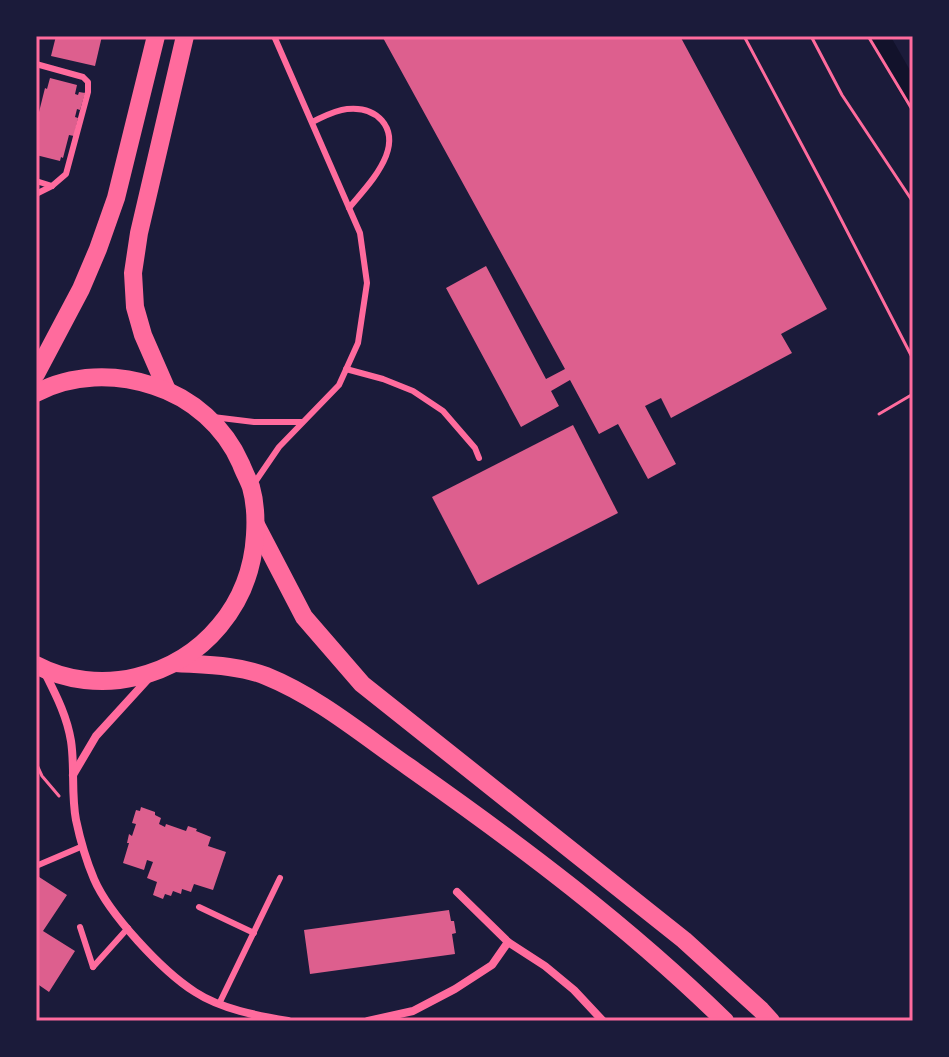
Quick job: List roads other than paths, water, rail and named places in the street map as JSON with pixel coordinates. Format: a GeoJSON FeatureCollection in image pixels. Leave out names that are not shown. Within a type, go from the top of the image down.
{"type":"FeatureCollection","features":[{"type":"Feature","properties":{"kind":"main road"},"geometry":{"type":"LineString","coordinates":[[36,374],[81,289],[112,211],[156,36]]}},
{"type":"Feature","properties":{"kind":"main road"},"geometry":{"type":"LineString","coordinates":[[167,390],[143,335],[135,307],[133,273],[139,233],[185,36]]}},
{"type":"Feature","properties":{"kind":"main road"},"geometry":{"type":"LineString","coordinates":[[36,393],[77,379],[107,377],[138,381],[167,390],[187,401],[223,434],[236,454],[251,488],[256,525],[254,552],[236,605],[220,628],[176,663],[125,680],[97,681],[69,677],[39,667]]}},
{"type":"Feature","properties":{"kind":"main road"},"geometry":{"type":"LineString","coordinates":[[256,525],[304,617],[362,684],[684,940],[771,1021]]}},
{"type":"Feature","properties":{"kind":"main road"},"geometry":{"type":"LineString","coordinates":[[176,663],[225,666],[263,675],[327,709],[561,877],[644,946],[725,1021]]}},
{"type":"Feature","properties":{"kind":"street"},"geometry":{"type":"LineString","coordinates":[[39,667],[64,713],[71,741],[76,816],[83,846],[95,880],[113,911],[144,947],[195,993],[250,1017],[288,1021]]}},
{"type":"Feature","properties":{"kind":"street"},"geometry":{"type":"LineString","coordinates":[[73,776],[96,736],[153,673]]}},
{"type":"Feature","properties":{"kind":"street"},"geometry":{"type":"LineString","coordinates":[[457,892],[508,942],[574,990],[603,1021]]}},
{"type":"Feature","properties":{"kind":"street"},"geometry":{"type":"LineString","coordinates":[[373,1021],[413,1011],[455,989],[492,965],[508,942]]}},
{"type":"Feature","properties":{"kind":"lane"},"geometry":{"type":"LineString","coordinates":[[251,488],[279,447],[339,385],[358,343],[367,283],[360,233],[275,36]]}},
{"type":"Feature","properties":{"kind":"lane"},"geometry":{"type":"LineString","coordinates":[[36,64],[83,77],[88,82],[66,174],[36,194]]}},
{"type":"Feature","properties":{"kind":"lane"},"geometry":{"type":"LineString","coordinates":[[312,122],[345,109],[362,109],[387,124],[390,138],[386,155],[375,175],[349,208]]}},
{"type":"Feature","properties":{"kind":"lane"},"geometry":{"type":"LineString","coordinates":[[36,181],[52,186]]}},
{"type":"Feature","properties":{"kind":"lane"},"geometry":{"type":"LineString","coordinates":[[346,369],[413,391],[443,411],[475,448],[479,458]]}},
{"type":"Feature","properties":{"kind":"lane"},"geometry":{"type":"LineString","coordinates":[[206,416],[254,422],[303,422]]}},
{"type":"Feature","properties":{"kind":"lane"},"geometry":{"type":"LineString","coordinates":[[36,866],[83,846]]}},
{"type":"Feature","properties":{"kind":"lane"},"geometry":{"type":"LineString","coordinates":[[219,1004],[280,878]]}},
{"type":"Feature","properties":{"kind":"lane"},"geometry":{"type":"LineString","coordinates":[[199,907],[254,933]]}},
{"type":"Feature","properties":{"kind":"lane"},"geometry":{"type":"LineString","coordinates":[[80,927],[93,967],[128,928]]}},
{"type":"Feature","properties":{"kind":"waterway"},"geometry":{"type":"LineString","coordinates":[[879,36],[913,96]]}}]}
